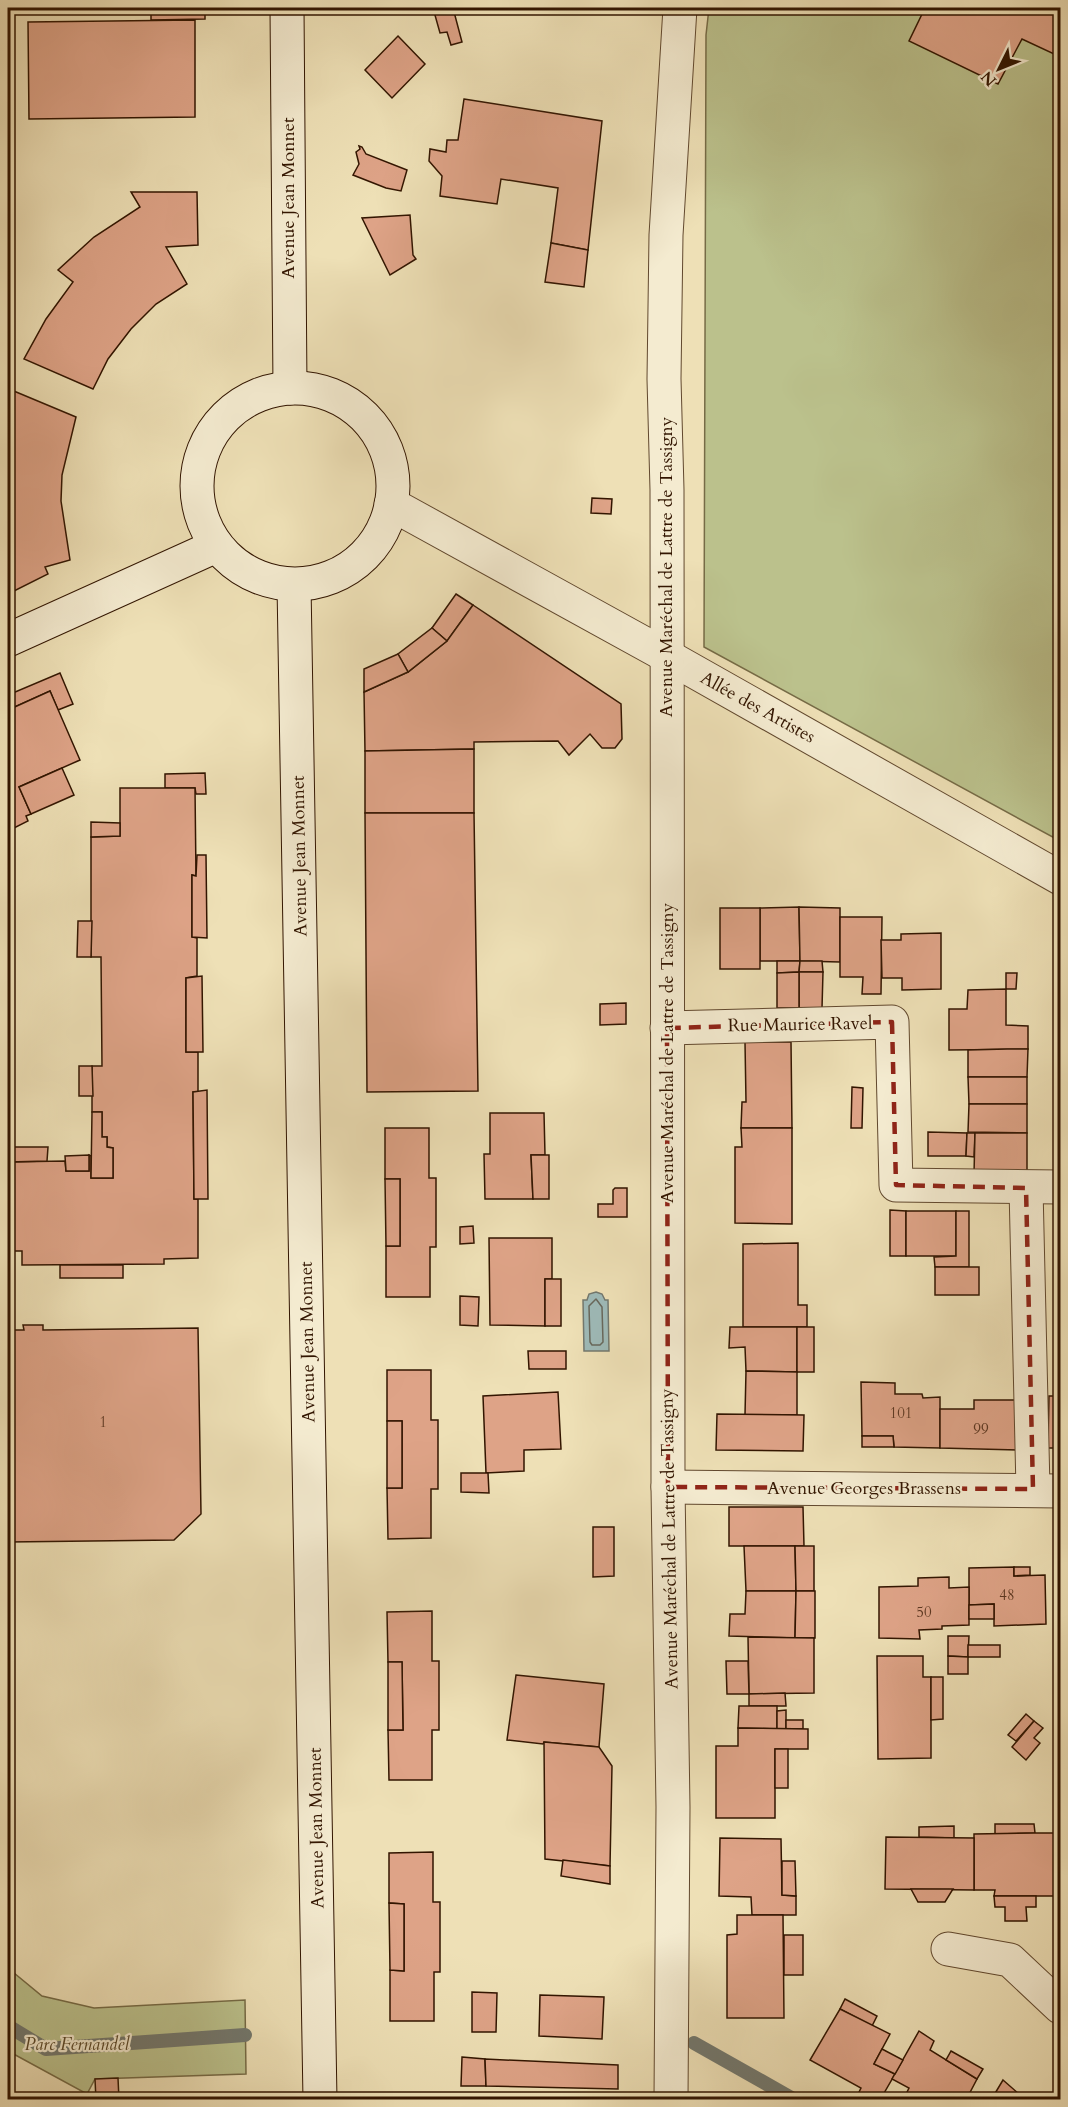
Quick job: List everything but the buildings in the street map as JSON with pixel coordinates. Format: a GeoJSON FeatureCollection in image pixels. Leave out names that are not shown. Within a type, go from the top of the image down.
{"type":"FeatureCollection","features":[{"type":"Feature","properties":{"kind":"street","name":"Avenue Jean Monnet"},"geometry":{"type":"LineString","coordinates":[[287,8],[290,388]]}},
{"type":"Feature","properties":{"kind":"street","name":"Avenue Maréchal de Lattre de Tassigny"},"geometry":{"type":"LineString","coordinates":[[671,2100],[673,1807],[668,1487],[667,490],[664,379],[666,235],[680,8]]}},
{"type":"Feature","properties":{"kind":"street"},"geometry":{"type":"LineString","coordinates":[[290,388],[312,390],[333,396],[357,409],[381,439],[392,470],[391,504],[380,536],[354,565],[327,579],[294,585],[273,582],[251,574],[216,546],[198,507],[196,479],[203,453],[213,431],[228,414],[246,400],[268,392],[290,388]]}},
{"type":"Feature","properties":{"kind":"street","name":"Allée des Artistes"},"geometry":{"type":"LineString","coordinates":[[391,504],[667,656],[1060,878]]}},
{"type":"Feature","properties":{"kind":"street"},"geometry":{"type":"LineString","coordinates":[[8,640],[216,546]]}},
{"type":"Feature","properties":{"kind":"street","name":"Avenue Jean Monnet"},"geometry":{"type":"LineString","coordinates":[[294,585],[320,2100]]}},
{"type":"Feature","properties":{"kind":"street","name":"Rue Maurice Ravel"},"geometry":{"type":"LineString","coordinates":[[667,1028],[892,1022],[896,1185],[1060,1187]]}},
{"type":"Feature","properties":{"kind":"street"},"geometry":{"type":"LineString","coordinates":[[1026,1188],[1047,1490]]}},
{"type":"Feature","properties":{"kind":"street","name":"Avenue Georges Brassens"},"geometry":{"type":"LineString","coordinates":[[668,1487],[1047,1490]]}},
{"type":"Feature","properties":{"kind":"street"},"geometry":{"type":"LineString","coordinates":[[948,1949],[1010,1960],[1060,2007]]}},
{"type":"Feature","properties":{"kind":"highlighted area"},"geometry":{"type":"Polygon","coordinates":[[[892,1022],[896,1185],[1026,1188],[1033,1489],[668,1487],[667,1028],[892,1022]]]}},
{"type":"Feature","properties":{"kind":"green space"},"geometry":{"type":"Polygon","coordinates":[[[709,8],[1060,8],[1060,841],[704,647],[706,35],[709,8]]]}},
{"type":"Feature","properties":{"kind":"green space","name":"Parc Fernandel"},"geometry":{"type":"Polygon","coordinates":[[[8,1968],[42,1996],[94,2008],[245,2000],[246,2074],[95,2079],[87,2094],[8,2051],[8,1968]]]}},
{"type":"Feature","properties":{"kind":"water"},"geometry":{"type":"Polygon","coordinates":[[[596,1292],[608,1300],[609,1351],[584,1351],[583,1300],[587,1300],[589,1294],[596,1292]]]}},
{"type":"Feature","properties":{"kind":"waterway"},"geometry":{"type":"LineString","coordinates":[[8,2026],[46,2049],[245,2035]]}},
{"type":"Feature","properties":{"kind":"waterway"},"geometry":{"type":"LineString","coordinates":[[694,2043],[795,2100]]}}]}
